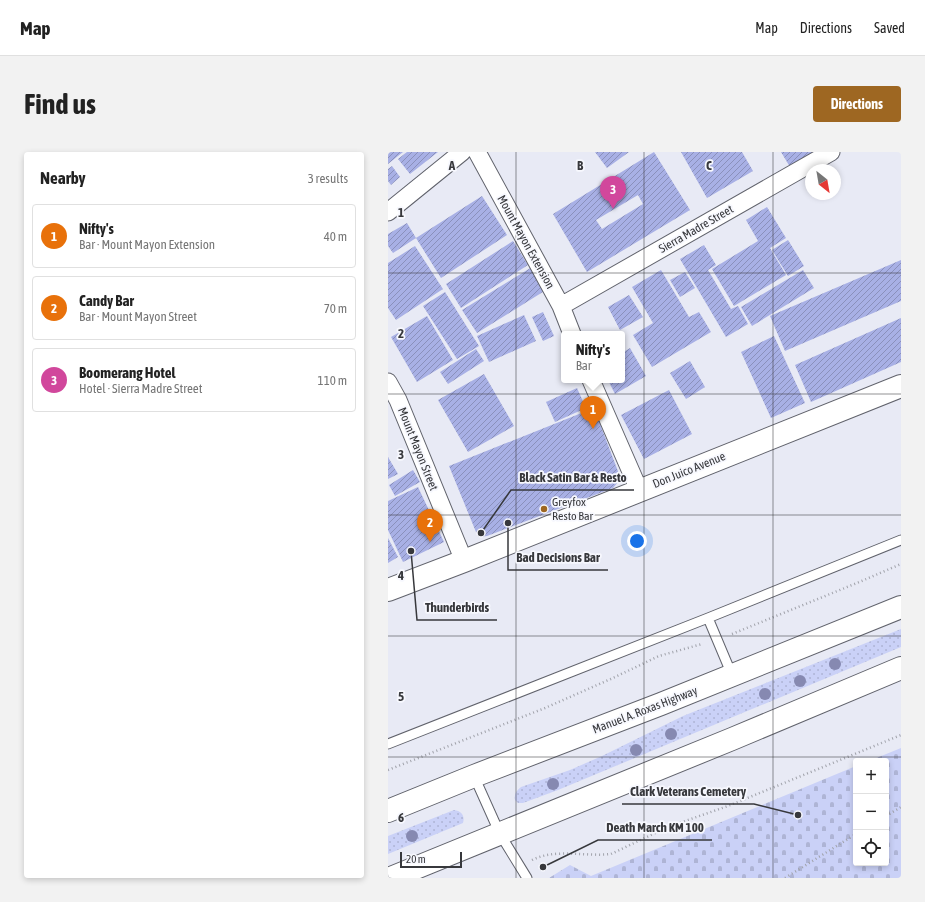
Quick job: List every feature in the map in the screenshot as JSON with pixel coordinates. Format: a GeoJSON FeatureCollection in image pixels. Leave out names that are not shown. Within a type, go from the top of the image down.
{"type":"FeatureCollection","features":[{"type":"Feature","properties":{"kind":"main road","name":"Don Juico Avenue"},"geometry":{"type":"LineString","coordinates":[[388,590],[901,386]]}},
{"type":"Feature","properties":{"kind":"main road","name":"Manuel A. Roxas Highway"},"geometry":{"type":"LineString","coordinates":[[388,811],[474,776],[661,704],[901,607]]}},
{"type":"Feature","properties":{"kind":"main road"},"geometry":{"type":"LineString","coordinates":[[391,878],[901,668]]}},
{"type":"Feature","properties":{"kind":"street"},"geometry":{"type":"LineString","coordinates":[[388,212],[462,152]]}},
{"type":"Feature","properties":{"kind":"street","name":"Mount Mayon Extension"},"geometry":{"type":"LineString","coordinates":[[477,152],[561,306],[571,331]]}},
{"type":"Feature","properties":{"kind":"street","name":"Sierra Madre Street"},"geometry":{"type":"LineString","coordinates":[[561,306],[832,152]]}},
{"type":"Feature","properties":{"kind":"street","name":"Mount Mayon Street"},"geometry":{"type":"LineString","coordinates":[[388,382],[398,400],[464,561]]}},
{"type":"Feature","properties":{"kind":"street"},"geometry":{"type":"LineString","coordinates":[[592,383],[639,490]]}},
{"type":"Feature","properties":{"kind":"lane"},"geometry":{"type":"LineString","coordinates":[[388,744],[901,540]]}},
{"type":"Feature","properties":{"kind":"lane"},"geometry":{"type":"LineString","coordinates":[[708,618],[732,675]]}},
{"type":"Feature","properties":{"kind":"lane"},"geometry":{"type":"LineString","coordinates":[[474,776],[500,834],[527,878]]}},
{"type":"Feature","properties":{"kind":"path"},"geometry":{"type":"LineString","coordinates":[[388,770],[545,708],[659,656],[717,640],[837,592],[901,564]]}},
{"type":"Feature","properties":{"kind":"path"},"geometry":{"type":"LineString","coordinates":[[520,866],[548,854],[611,854],[668,827],[728,806],[901,735]]}},
{"type":"Feature","properties":{"kind":"path"},"geometry":{"type":"LineString","coordinates":[[889,814],[901,807]]}},
{"type":"Feature","properties":{"kind":"path"},"geometry":{"type":"LineString","coordinates":[[785,878],[853,836]]}},
{"type":"Feature","properties":{"kind":"green space"},"geometry":{"type":"Polygon","coordinates":[[[901,629],[901,647],[558,790],[523,803],[518,803],[515,800],[516,793],[521,787],[570,770],[602,756],[683,716],[901,629]]]}},
{"type":"Feature","properties":{"kind":"green space"},"geometry":{"type":"Polygon","coordinates":[[[901,748],[901,878],[549,878],[570,865],[591,876],[853,767],[853,866],[889,866],[889,758],[876,758],[901,748]]]}},
{"type":"Feature","properties":{"kind":"green space"},"geometry":{"type":"Polygon","coordinates":[[[454,810],[459,811],[462,814],[464,818],[463,823],[388,854],[388,836],[454,810]]]}},
{"type":"Feature","properties":{"kind":"building"},"geometry":{"type":"Polygon","coordinates":[[[388,152],[403,152],[388,164],[388,152]]]}},
{"type":"Feature","properties":{"kind":"building"},"geometry":{"type":"Polygon","coordinates":[[[407,152],[438,152],[410,174],[398,159],[407,152]]]}},
{"type":"Feature","properties":{"kind":"building"},"geometry":{"type":"Polygon","coordinates":[[[595,152],[629,152],[607,168],[595,152]]]}},
{"type":"Feature","properties":{"kind":"building"},"geometry":{"type":"Polygon","coordinates":[[[654,152],[690,210],[587,272],[553,214],[654,152]],[[638,195],[596,220],[602,229],[643,204],[638,195]]]}},
{"type":"Feature","properties":{"kind":"building"},"geometry":{"type":"Polygon","coordinates":[[[681,152],[742,152],[753,171],[707,198],[681,152]]]}},
{"type":"Feature","properties":{"kind":"building"},"geometry":{"type":"Polygon","coordinates":[[[781,152],[815,152],[790,167],[781,152]]]}},
{"type":"Feature","properties":{"kind":"building"},"geometry":{"type":"Polygon","coordinates":[[[392,166],[400,177],[391,185],[388,181],[388,169],[392,166]]]}},
{"type":"Feature","properties":{"kind":"building"},"geometry":{"type":"Polygon","coordinates":[[[482,196],[507,235],[441,278],[416,238],[482,196]]]}},
{"type":"Feature","properties":{"kind":"building"},"geometry":{"type":"Polygon","coordinates":[[[767,207],[786,238],[770,248],[786,275],[734,306],[712,269],[758,241],[746,220],[767,207]]]}},
{"type":"Feature","properties":{"kind":"building"},"geometry":{"type":"Polygon","coordinates":[[[407,223],[416,238],[393,253],[388,246],[388,234],[407,223]]]}},
{"type":"Feature","properties":{"kind":"building"},"geometry":{"type":"Polygon","coordinates":[[[788,240],[804,266],[788,276],[772,250],[788,240]]]}},
{"type":"Feature","properties":{"kind":"building"},"geometry":{"type":"Polygon","coordinates":[[[513,241],[528,265],[461,308],[446,284],[513,241]]]}},
{"type":"Feature","properties":{"kind":"building"},"geometry":{"type":"Polygon","coordinates":[[[704,245],[716,265],[708,270],[731,309],[738,306],[748,324],[726,337],[680,259],[704,245]]]}},
{"type":"Feature","properties":{"kind":"building"},"geometry":{"type":"Polygon","coordinates":[[[415,246],[443,289],[396,320],[388,308],[388,263],[415,246]]]}},
{"type":"Feature","properties":{"kind":"building"},"geometry":{"type":"Polygon","coordinates":[[[901,260],[901,301],[785,351],[770,316],[901,260]]]}},
{"type":"Feature","properties":{"kind":"building"},"geometry":{"type":"Polygon","coordinates":[[[532,267],[546,290],[477,333],[462,310],[532,267]]]}},
{"type":"Feature","properties":{"kind":"building"},"geometry":{"type":"Polygon","coordinates":[[[661,270],[689,317],[699,312],[711,332],[652,367],[633,335],[653,323],[632,287],[661,270]]]}},
{"type":"Feature","properties":{"kind":"building"},"geometry":{"type":"Polygon","coordinates":[[[803,270],[814,288],[752,326],[741,307],[803,270]]]}},
{"type":"Feature","properties":{"kind":"building"},"geometry":{"type":"Polygon","coordinates":[[[685,272],[695,288],[680,297],[670,280],[685,272]]]}},
{"type":"Feature","properties":{"kind":"building"},"geometry":{"type":"Polygon","coordinates":[[[445,292],[479,346],[457,359],[423,306],[445,292]]]}},
{"type":"Feature","properties":{"kind":"building"},"geometry":{"type":"Polygon","coordinates":[[[629,295],[643,317],[620,330],[608,307],[629,295]]]}},
{"type":"Feature","properties":{"kind":"building"},"geometry":{"type":"Polygon","coordinates":[[[543,312],[554,336],[543,341],[532,317],[543,312]]]}},
{"type":"Feature","properties":{"kind":"building"},"geometry":{"type":"Polygon","coordinates":[[[524,315],[536,341],[489,362],[477,336],[524,315]]]}},
{"type":"Feature","properties":{"kind":"building"},"geometry":{"type":"Polygon","coordinates":[[[427,316],[453,360],[417,382],[391,337],[427,316]]]}},
{"type":"Feature","properties":{"kind":"building"},"geometry":{"type":"Polygon","coordinates":[[[901,318],[901,362],[811,402],[795,365],[901,318]]]}},
{"type":"Feature","properties":{"kind":"building"},"geometry":{"type":"Polygon","coordinates":[[[774,336],[805,403],[771,418],[741,352],[774,336]]]}},
{"type":"Feature","properties":{"kind":"building"},"geometry":{"type":"Polygon","coordinates":[[[630,348],[646,376],[615,394],[610,383],[625,383],[625,351],[630,348]]]}},
{"type":"Feature","properties":{"kind":"building"},"geometry":{"type":"Polygon","coordinates":[[[476,349],[484,361],[448,384],[440,372],[476,349]]]}},
{"type":"Feature","properties":{"kind":"building"},"geometry":{"type":"Polygon","coordinates":[[[690,361],[705,387],[686,399],[670,373],[690,361]]]}},
{"type":"Feature","properties":{"kind":"building"},"geometry":{"type":"Polygon","coordinates":[[[484,374],[514,426],[468,452],[438,400],[484,374]]]}},
{"type":"Feature","properties":{"kind":"building"},"geometry":{"type":"Polygon","coordinates":[[[577,388],[586,408],[555,422],[546,402],[577,388]]]}},
{"type":"Feature","properties":{"kind":"building"},"geometry":{"type":"Polygon","coordinates":[[[669,390],[692,434],[644,459],[621,415],[669,390]]]}},
{"type":"Feature","properties":{"kind":"building"},"geometry":{"type":"Polygon","coordinates":[[[594,408],[619,474],[618,482],[613,488],[487,536],[480,537],[476,532],[449,466],[594,408]]]}},
{"type":"Feature","properties":{"kind":"building"},"geometry":{"type":"Polygon","coordinates":[[[388,457],[398,474],[388,479],[388,457]]]}},
{"type":"Feature","properties":{"kind":"building"},"geometry":{"type":"Polygon","coordinates":[[[413,470],[420,482],[395,496],[389,485],[413,470]]]}},
{"type":"Feature","properties":{"kind":"building"},"geometry":{"type":"Polygon","coordinates":[[[418,487],[444,542],[403,562],[388,530],[388,501],[418,487]]]}},
{"type":"Feature","properties":{"kind":"building"},"geometry":{"type":"Polygon","coordinates":[[[388,538],[398,557],[388,563],[388,538]]]}},
{"type":"Feature","properties":{"kind":"place","name":"Boomerang Hotel"},"geometry":{"type":"Point","coordinates":[613,209]}},
{"type":"Feature","properties":{"kind":"place","name":"Nifty's"},"geometry":{"type":"Point","coordinates":[593,429]}},
{"type":"Feature","properties":{"kind":"place","name":"Greyfox Resto Bar"},"geometry":{"type":"Point","coordinates":[544,509]}},
{"type":"Feature","properties":{"kind":"place","name":"Bad Decisions Bar"},"geometry":{"type":"Point","coordinates":[508,523]}},
{"type":"Feature","properties":{"kind":"place","name":"Black Satin Bar & Resto"},"geometry":{"type":"Point","coordinates":[481,533]}},
{"type":"Feature","properties":{"kind":"place","name":"Candy Bar"},"geometry":{"type":"Point","coordinates":[430,542]}},
{"type":"Feature","properties":{"kind":"place","name":"Thunderbirds"},"geometry":{"type":"Point","coordinates":[411,551]}},
{"type":"Feature","properties":{"kind":"place","name":"Clark Veterans Cemetery"},"geometry":{"type":"Point","coordinates":[798,815]}},
{"type":"Feature","properties":{"kind":"place","name":"Death March KM 100"},"geometry":{"type":"Point","coordinates":[543,867]}}]}
